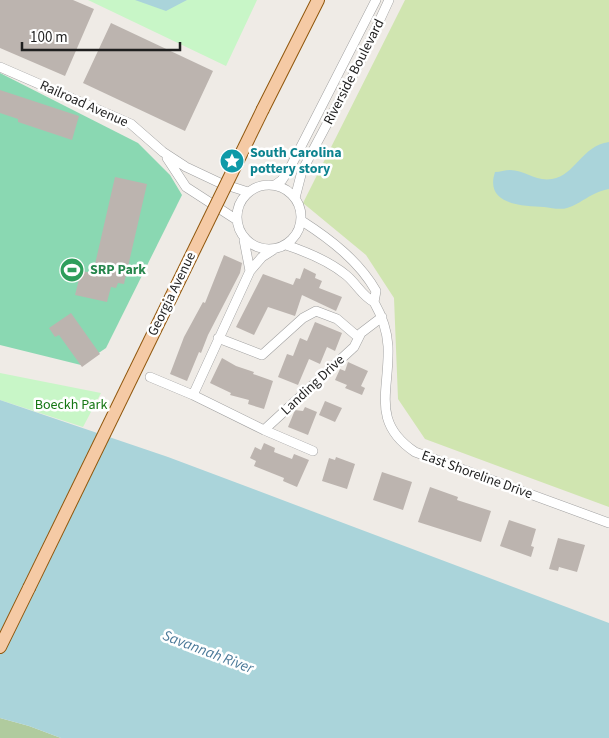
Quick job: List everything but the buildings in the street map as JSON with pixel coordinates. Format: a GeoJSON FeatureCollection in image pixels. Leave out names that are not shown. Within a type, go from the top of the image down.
{"type":"FeatureCollection","features":[{"type":"Feature","properties":{"kind":"main road","name":"Georgia Avenue"},"geometry":{"type":"LineString","coordinates":[[0,646],[318,0]]}},
{"type":"Feature","properties":{"kind":"street","name":"Riverside Boulevard"},"geometry":{"type":"LineString","coordinates":[[275,185],[282,180],[291,166],[376,0]]}},
{"type":"Feature","properties":{"kind":"street","name":"Riverside Boulevard"},"geometry":{"type":"LineString","coordinates":[[295,198],[302,172],[363,56],[389,0]]}},
{"type":"Feature","properties":{"kind":"street","name":"Railroad Avenue"},"geometry":{"type":"LineString","coordinates":[[0,67],[131,124],[163,152],[201,175],[248,192]]}},
{"type":"Feature","properties":{"kind":"street","name":"Railroad Avenue"},"geometry":{"type":"LineString","coordinates":[[163,152],[186,187],[236,220]]}},
{"type":"Feature","properties":{"kind":"street"},"geometry":{"type":"LineString","coordinates":[[193,395],[250,271],[262,257],[286,245],[299,231],[302,221],[299,204],[292,194],[275,185],[261,186],[248,192],[239,204],[236,220],[244,238],[250,271]]}},
{"type":"Feature","properties":{"kind":"street"},"geometry":{"type":"LineString","coordinates":[[286,245],[311,255],[345,274],[365,298],[374,302],[376,291],[360,268],[302,221]]}},
{"type":"Feature","properties":{"kind":"street"},"geometry":{"type":"LineString","coordinates":[[244,238],[257,248],[273,250]]}},
{"type":"Feature","properties":{"kind":"street","name":"East Shoreline Drive"},"geometry":{"type":"LineString","coordinates":[[374,302],[382,317],[388,348],[384,404],[389,424],[400,440],[415,452],[609,523]]}},
{"type":"Feature","properties":{"kind":"street"},"geometry":{"type":"LineString","coordinates":[[218,338],[262,355],[303,318],[316,311],[337,319],[358,337]]}},
{"type":"Feature","properties":{"kind":"street","name":"Landing Drive"},"geometry":{"type":"LineString","coordinates":[[264,430],[354,347],[358,337],[382,317]]}},
{"type":"Feature","properties":{"kind":"street"},"geometry":{"type":"LineString","coordinates":[[150,377],[313,451]]}},
{"type":"Feature","properties":{"kind":"green space"},"geometry":{"type":"Polygon","coordinates":[[[88,0],[257,0],[226,66],[88,0]]]}},
{"type":"Feature","properties":{"kind":"green space"},"geometry":{"type":"Polygon","coordinates":[[[405,0],[609,0],[609,507],[425,439],[398,399],[394,298],[366,255],[303,203],[405,0]]]}},
{"type":"Feature","properties":{"kind":"green space","name":"SRP Park"},"geometry":{"type":"Polygon","coordinates":[[[0,73],[138,143],[170,175],[182,195],[106,348],[81,365],[0,345],[0,73]]]}},
{"type":"Feature","properties":{"kind":"green space","name":"Boeckh Park"},"geometry":{"type":"Polygon","coordinates":[[[0,373],[101,393],[83,427],[0,400],[0,373]]]}},
{"type":"Feature","properties":{"kind":"green space"},"geometry":{"type":"Polygon","coordinates":[[[0,718],[29,726],[61,738],[0,738],[0,718]]]}},
{"type":"Feature","properties":{"kind":"water"},"geometry":{"type":"Polygon","coordinates":[[[135,0],[187,0],[166,11],[135,0]]]}},
{"type":"Feature","properties":{"kind":"water"},"geometry":{"type":"Polygon","coordinates":[[[609,142],[609,189],[596,193],[573,206],[559,209],[526,206],[508,202],[495,191],[493,183],[495,172],[508,170],[541,179],[552,179],[567,172],[592,149],[609,142]]]}},
{"type":"Feature","properties":{"kind":"water","name":"Savannah River"},"geometry":{"type":"Polygon","coordinates":[[[0,400],[168,457],[609,623],[609,738],[61,738],[0,718],[0,400]]]}},
{"type":"Feature","properties":{"kind":"place","name":"South Carolina pottery story"},"geometry":{"type":"Point","coordinates":[232,161]}},
{"type":"Feature","properties":{"kind":"place","name":"SRP Park"},"geometry":{"type":"Point","coordinates":[72,270]}}]}
